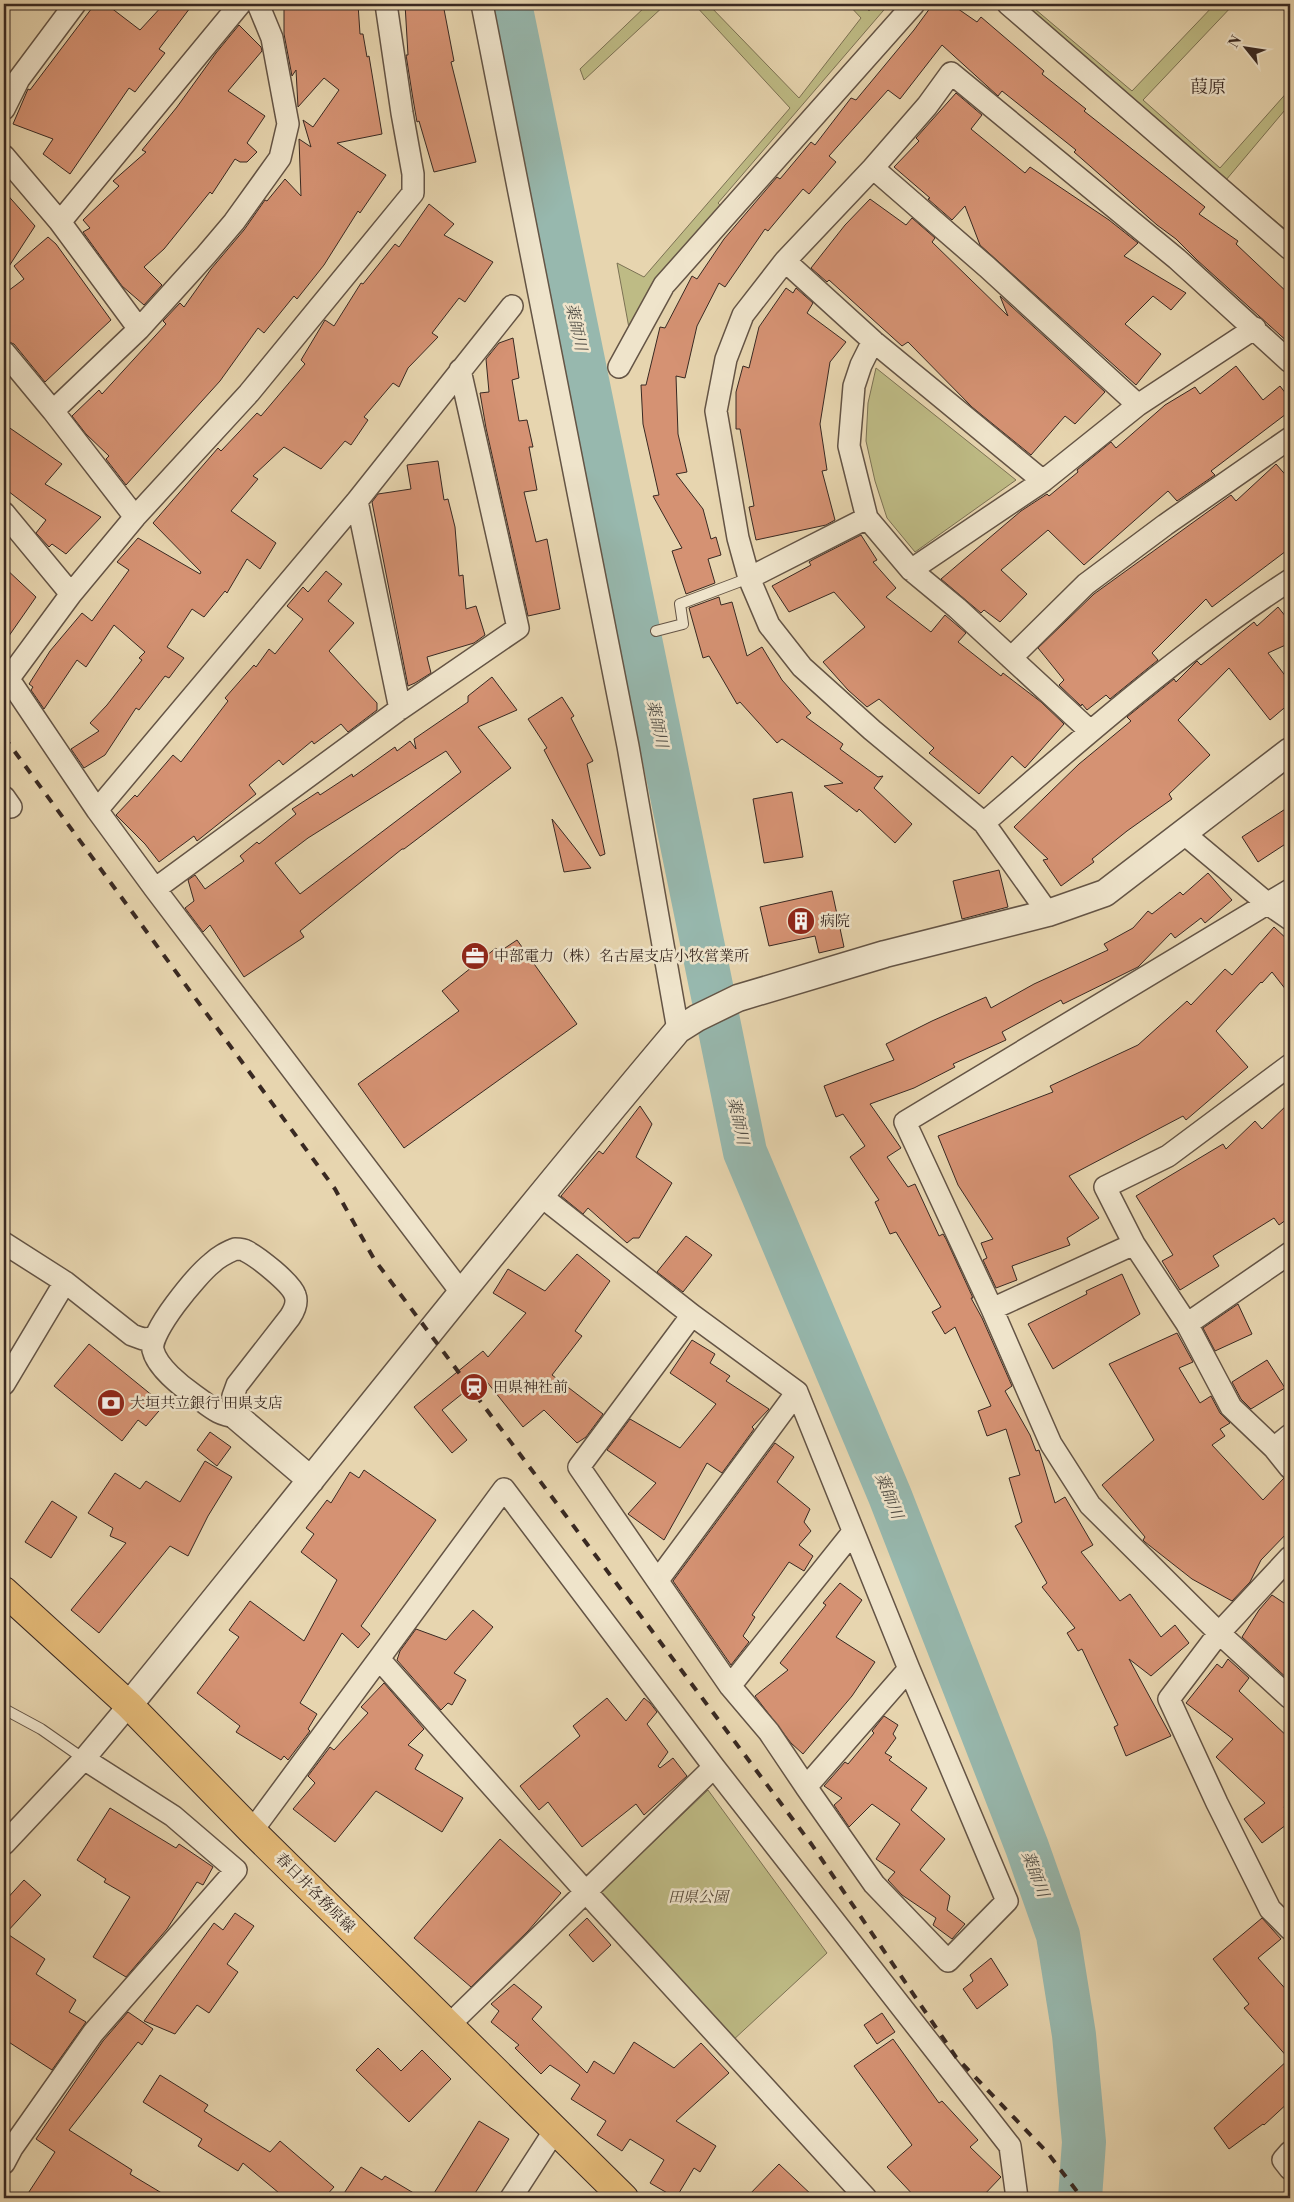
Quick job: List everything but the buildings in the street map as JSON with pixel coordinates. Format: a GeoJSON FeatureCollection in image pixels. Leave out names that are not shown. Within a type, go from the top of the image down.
{"type":"FeatureCollection","features":[{"type":"Feature","properties":{"kind":"main road","name":"春日井各務原線"},"geometry":{"type":"LineString","coordinates":[[4,1591],[130,1705],[252,1831],[624,2198]]}},
{"type":"Feature","properties":{"kind":"street"},"geometry":{"type":"LineString","coordinates":[[4,110],[19,78],[75,4]]}},
{"type":"Feature","properties":{"kind":"street"},"geometry":{"type":"LineString","coordinates":[[60,222],[240,4]]}},
{"type":"Feature","properties":{"kind":"street"},"geometry":{"type":"LineString","coordinates":[[53,411],[139,329],[234,222],[280,158],[288,124],[272,38],[258,4]]}},
{"type":"Feature","properties":{"kind":"street"},"geometry":{"type":"LineString","coordinates":[[386,4],[413,174],[413,192],[249,394],[135,517],[6,675],[97,810],[155,889],[461,1292]]}},
{"type":"Feature","properties":{"kind":"street"},"geometry":{"type":"LineString","coordinates":[[482,4],[628,746],[678,1030]]}},
{"type":"Feature","properties":{"kind":"street"},"geometry":{"type":"LineString","coordinates":[[619,367],[664,285],[914,4]]}},
{"type":"Feature","properties":{"kind":"street"},"geometry":{"type":"LineString","coordinates":[[1008,4],[1290,249]]}},
{"type":"Feature","properties":{"kind":"street"},"geometry":{"type":"LineString","coordinates":[[1048,913],[984,824],[872,730],[802,667],[769,625],[749,578],[738,538],[716,411],[726,359],[743,315],[785,261],[873,168],[927,106],[951,74],[1177,259],[1255,328],[1290,362]]}},
{"type":"Feature","properties":{"kind":"street"},"geometry":{"type":"LineString","coordinates":[[4,156],[60,222],[139,329]]}},
{"type":"Feature","properties":{"kind":"street"},"geometry":{"type":"LineString","coordinates":[[873,168],[1138,405]]}},
{"type":"Feature","properties":{"kind":"street"},"geometry":{"type":"LineString","coordinates":[[785,261],[873,341],[1044,481]]}},
{"type":"Feature","properties":{"kind":"street"},"geometry":{"type":"LineString","coordinates":[[97,810],[357,501],[512,306]]}},
{"type":"Feature","properties":{"kind":"street"},"geometry":{"type":"LineString","coordinates":[[911,570],[1044,481],[1138,405],[1255,328]]}},
{"type":"Feature","properties":{"kind":"street"},"geometry":{"type":"LineString","coordinates":[[873,341],[861,365],[854,386],[849,446],[867,518],[911,570],[957,608],[1090,731]]}},
{"type":"Feature","properties":{"kind":"street"},"geometry":{"type":"LineString","coordinates":[[4,352],[53,411],[135,517]]}},
{"type":"Feature","properties":{"kind":"street"},"geometry":{"type":"LineString","coordinates":[[155,889],[400,709],[518,628],[460,370]]}},
{"type":"Feature","properties":{"kind":"street"},"geometry":{"type":"LineString","coordinates":[[1011,658],[1086,584],[1290,438]]}},
{"type":"Feature","properties":{"kind":"street"},"geometry":{"type":"LineString","coordinates":[[357,501],[400,709]]}},
{"type":"Feature","properties":{"kind":"street"},"geometry":{"type":"LineString","coordinates":[[4,513],[71,594]]}},
{"type":"Feature","properties":{"kind":"street"},"geometry":{"type":"LineString","coordinates":[[749,578],[867,518]]}},
{"type":"Feature","properties":{"kind":"street"},"geometry":{"type":"LineString","coordinates":[[984,824],[1090,731],[1238,614],[1290,580]]}},
{"type":"Feature","properties":{"kind":"street"},"geometry":{"type":"LineString","coordinates":[[4,1844],[84,1759],[130,1705],[461,1292],[678,1030],[738,998],[885,954],[1048,913],[1105,893],[1182,832],[1290,751]]}},
{"type":"Feature","properties":{"kind":"street"},"geometry":{"type":"LineString","coordinates":[[1182,832],[1268,904],[1290,919]]}},
{"type":"Feature","properties":{"kind":"street"},"geometry":{"type":"LineString","coordinates":[[1290,890],[905,1122],[992,1309],[1051,1444],[1090,1505],[1219,1633],[1290,1698]]}},
{"type":"Feature","properties":{"kind":"street"},"geometry":{"type":"LineString","coordinates":[[1290,1065],[1168,1156],[1105,1187],[1134,1244],[1187,1324],[1231,1408],[1282,1441],[1290,1468]]}},
{"type":"Feature","properties":{"kind":"street"},"geometry":{"type":"LineString","coordinates":[[541,1196],[692,1315],[797,1392],[909,1669],[1007,1901],[948,1961],[874,1884],[769,1732],[730,1686],[579,1467],[692,1315]]}},
{"type":"Feature","properties":{"kind":"street"},"geometry":{"type":"LineString","coordinates":[[4,1243],[65,1282],[132,1335],[154,1338]]}},
{"type":"Feature","properties":{"kind":"street"},"geometry":{"type":"LineString","coordinates":[[992,1309],[1134,1244]]}},
{"type":"Feature","properties":{"kind":"street"},"geometry":{"type":"LineString","coordinates":[[237,1418],[233,1396],[237,1385],[295,1309],[296,1296],[290,1287],[261,1261],[244,1249],[235,1249],[222,1254],[210,1264],[162,1322],[154,1338],[153,1350],[166,1371],[181,1386],[223,1416],[237,1418],[311,1480]]}},
{"type":"Feature","properties":{"kind":"street"},"geometry":{"type":"LineString","coordinates":[[1187,1324],[1290,1253]]}},
{"type":"Feature","properties":{"kind":"street"},"geometry":{"type":"LineString","coordinates":[[4,1384],[65,1282]]}},
{"type":"Feature","properties":{"kind":"street"},"geometry":{"type":"LineString","coordinates":[[658,1580],[797,1392]]}},
{"type":"Feature","properties":{"kind":"street"},"geometry":{"type":"LineString","coordinates":[[252,1831],[504,1489],[714,1768],[1010,2146],[1017,2198]]}},
{"type":"Feature","properties":{"kind":"street"},"geometry":{"type":"LineString","coordinates":[[730,1686],[853,1532]]}},
{"type":"Feature","properties":{"kind":"street"},"geometry":{"type":"LineString","coordinates":[[1290,1557],[1219,1633],[1169,1699],[1217,1803],[1270,1909],[1290,1929]]}},
{"type":"Feature","properties":{"kind":"street"},"geometry":{"type":"LineString","coordinates":[[379,1659],[585,1891],[866,2198]]}},
{"type":"Feature","properties":{"kind":"street"},"geometry":{"type":"LineString","coordinates":[[806,1787],[909,1669]]}},
{"type":"Feature","properties":{"kind":"street"},"geometry":{"type":"LineString","coordinates":[[4,2163],[12,2148],[93,2033],[236,1870],[173,1816],[84,1759]]}},
{"type":"Feature","properties":{"kind":"street"},"geometry":{"type":"LineString","coordinates":[[449,2025],[585,1891],[714,1768]]}},
{"type":"Feature","properties":{"kind":"street"},"geometry":{"type":"LineString","coordinates":[[511,2198],[555,2130]]}},
{"type":"Feature","properties":{"kind":"street"},"geometry":{"type":"LineString","coordinates":[[1290,2152],[1283,2160],[1290,2169]]}},
{"type":"Feature","properties":{"kind":"lane"},"geometry":{"type":"LineString","coordinates":[[656,631],[683,624],[680,604],[749,578]]}},
{"type":"Feature","properties":{"kind":"lane"},"geometry":{"type":"LineString","coordinates":[[4,1709],[41,1729],[84,1759]]}},
{"type":"Feature","properties":{"kind":"green space"},"geometry":{"type":"Polygon","coordinates":[[[648,4],[666,4],[584,80],[580,69],[648,4]]]}},
{"type":"Feature","properties":{"kind":"green space"},"geometry":{"type":"Polygon","coordinates":[[[694,4],[708,4],[799,98],[861,18],[848,4],[862,4],[869,11],[876,4],[889,4],[718,203],[728,213],[629,328],[617,263],[644,277],[790,108],[694,4]]]}},
{"type":"Feature","properties":{"kind":"green space"},"geometry":{"type":"Polygon","coordinates":[[[1008,4],[1029,4],[1132,91],[1215,4],[1234,4],[1143,100],[1220,168],[1290,89],[1290,104],[1226,180],[1290,233],[1290,249],[1008,4]]]}},
{"type":"Feature","properties":{"kind":"green space"},"geometry":{"type":"Polygon","coordinates":[[[876,368],[1016,480],[915,552],[887,518],[875,481],[866,441],[868,403],[876,368]]]}},
{"type":"Feature","properties":{"kind":"green space","name":"田県公園"},"geometry":{"type":"Polygon","coordinates":[[[708,1790],[827,1953],[731,2042],[600,1893],[708,1790]]]}},
{"type":"Feature","properties":{"kind":"waterway","name":"薬師川"},"geometry":{"type":"LineString","coordinates":[[510,4],[745,1152],[890,1496],[1027,1847],[1058,1935],[1074,2035],[1084,2142],[1080,2198]]}},
{"type":"Feature","properties":{"kind":"waterway"},"geometry":{"type":"LineString","coordinates":[[1281,4],[1290,10]]}},
{"type":"Feature","properties":{"kind":"railway"},"geometry":{"type":"LineString","coordinates":[[4,737],[335,1189],[374,1259],[812,1845],[956,2057],[1047,2152],[1082,2198]]}},
{"type":"Feature","properties":{"kind":"place","name":"病院"},"geometry":{"type":"Point","coordinates":[801,921]}},
{"type":"Feature","properties":{"kind":"place","name":"中部電力（株）名古屋支店小牧営業所"},"geometry":{"type":"Point","coordinates":[475,956]}},
{"type":"Feature","properties":{"kind":"place","name":"田県神社前"},"geometry":{"type":"Point","coordinates":[474,1387]}},
{"type":"Feature","properties":{"kind":"place","name":"大垣共立銀行 田県支店"},"geometry":{"type":"Point","coordinates":[111,1403]}},
{"type":"Feature","properties":{"kind":"district","name":"葭原"},"geometry":{"type":"Point","coordinates":[1208,87]}}]}
